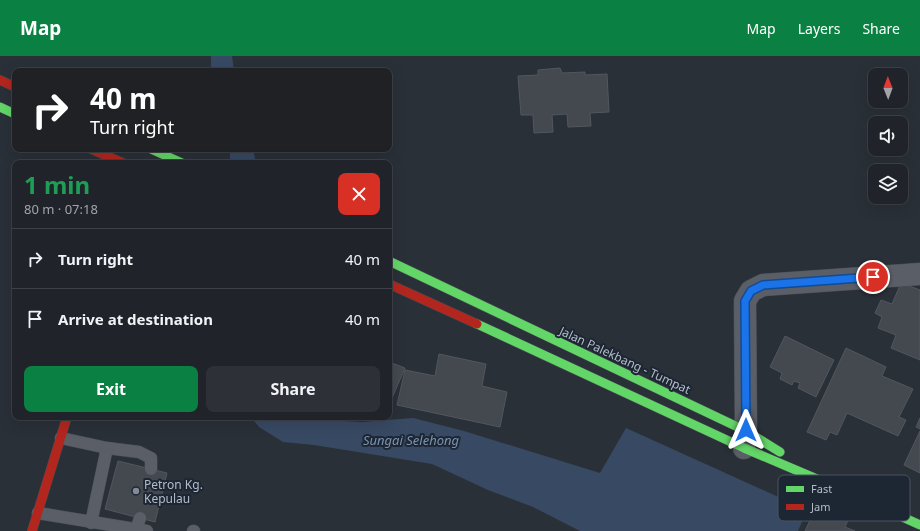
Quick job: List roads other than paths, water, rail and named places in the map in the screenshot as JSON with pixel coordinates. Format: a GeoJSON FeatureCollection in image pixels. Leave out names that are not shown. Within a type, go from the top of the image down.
{"type":"FeatureCollection","features":[{"type":"Feature","properties":{"kind":"main road"},"geometry":{"type":"LineString","coordinates":[[0,80],[12,86]]}},
{"type":"Feature","properties":{"kind":"main road"},"geometry":{"type":"LineString","coordinates":[[0,107],[12,113]]}},
{"type":"Feature","properties":{"kind":"main road"},"geometry":{"type":"LineString","coordinates":[[98,152],[116,160]]}},
{"type":"Feature","properties":{"kind":"main road"},"geometry":{"type":"LineString","coordinates":[[148,153],[172,160]]}},
{"type":"Feature","properties":{"kind":"main road","name":"Jalan Palekbang - Tumpat"},"geometry":{"type":"LineString","coordinates":[[392,262],[745,439],[814,475]]}},
{"type":"Feature","properties":{"kind":"main road","name":"Jalan Palekbang - Tumpat"},"geometry":{"type":"LineString","coordinates":[[392,285],[789,457],[818,475]]}},
{"type":"Feature","properties":{"kind":"main road"},"geometry":{"type":"LineString","coordinates":[[32,531],[67,420]]}},
{"type":"Feature","properties":{"kind":"main road","name":"Jalan Palekbang - Tumpat"},"geometry":{"type":"LineString","coordinates":[[910,521],[920,525]]}},
{"type":"Feature","properties":{"kind":"street"},"geometry":{"type":"LineString","coordinates":[[745,439],[745,301],[751,291],[763,285],[920,274]]}},
{"type":"Feature","properties":{"kind":"lane"},"geometry":{"type":"LineString","coordinates":[[61,438],[107,448],[139,452],[151,458],[151,469]]}},
{"type":"Feature","properties":{"kind":"lane"},"geometry":{"type":"LineString","coordinates":[[91,523],[107,448]]}},
{"type":"Feature","properties":{"kind":"lane"},"geometry":{"type":"LineString","coordinates":[[38,513],[91,523],[141,530],[140,518]]}},
{"type":"Feature","properties":{"kind":"water"},"geometry":{"type":"Polygon","coordinates":[[[211,56],[232,56],[234,68],[211,68],[211,56]]]}},
{"type":"Feature","properties":{"kind":"water"},"geometry":{"type":"Polygon","coordinates":[[[230,152],[254,152],[255,160],[230,160],[230,152]]]}},
{"type":"Feature","properties":{"kind":"water","name":"Sungai Selehong"},"geometry":{"type":"Polygon","coordinates":[[[413,418],[464,431],[600,473],[626,428],[778,497],[778,521],[802,521],[798,531],[580,531],[533,507],[488,490],[432,464],[314,445],[283,442],[259,427],[253,420],[324,420],[362,422],[413,418]]]}},
{"type":"Feature","properties":{"kind":"place","name":"Petron Kg. Kepulau"},"geometry":{"type":"Point","coordinates":[136,491]}}]}
